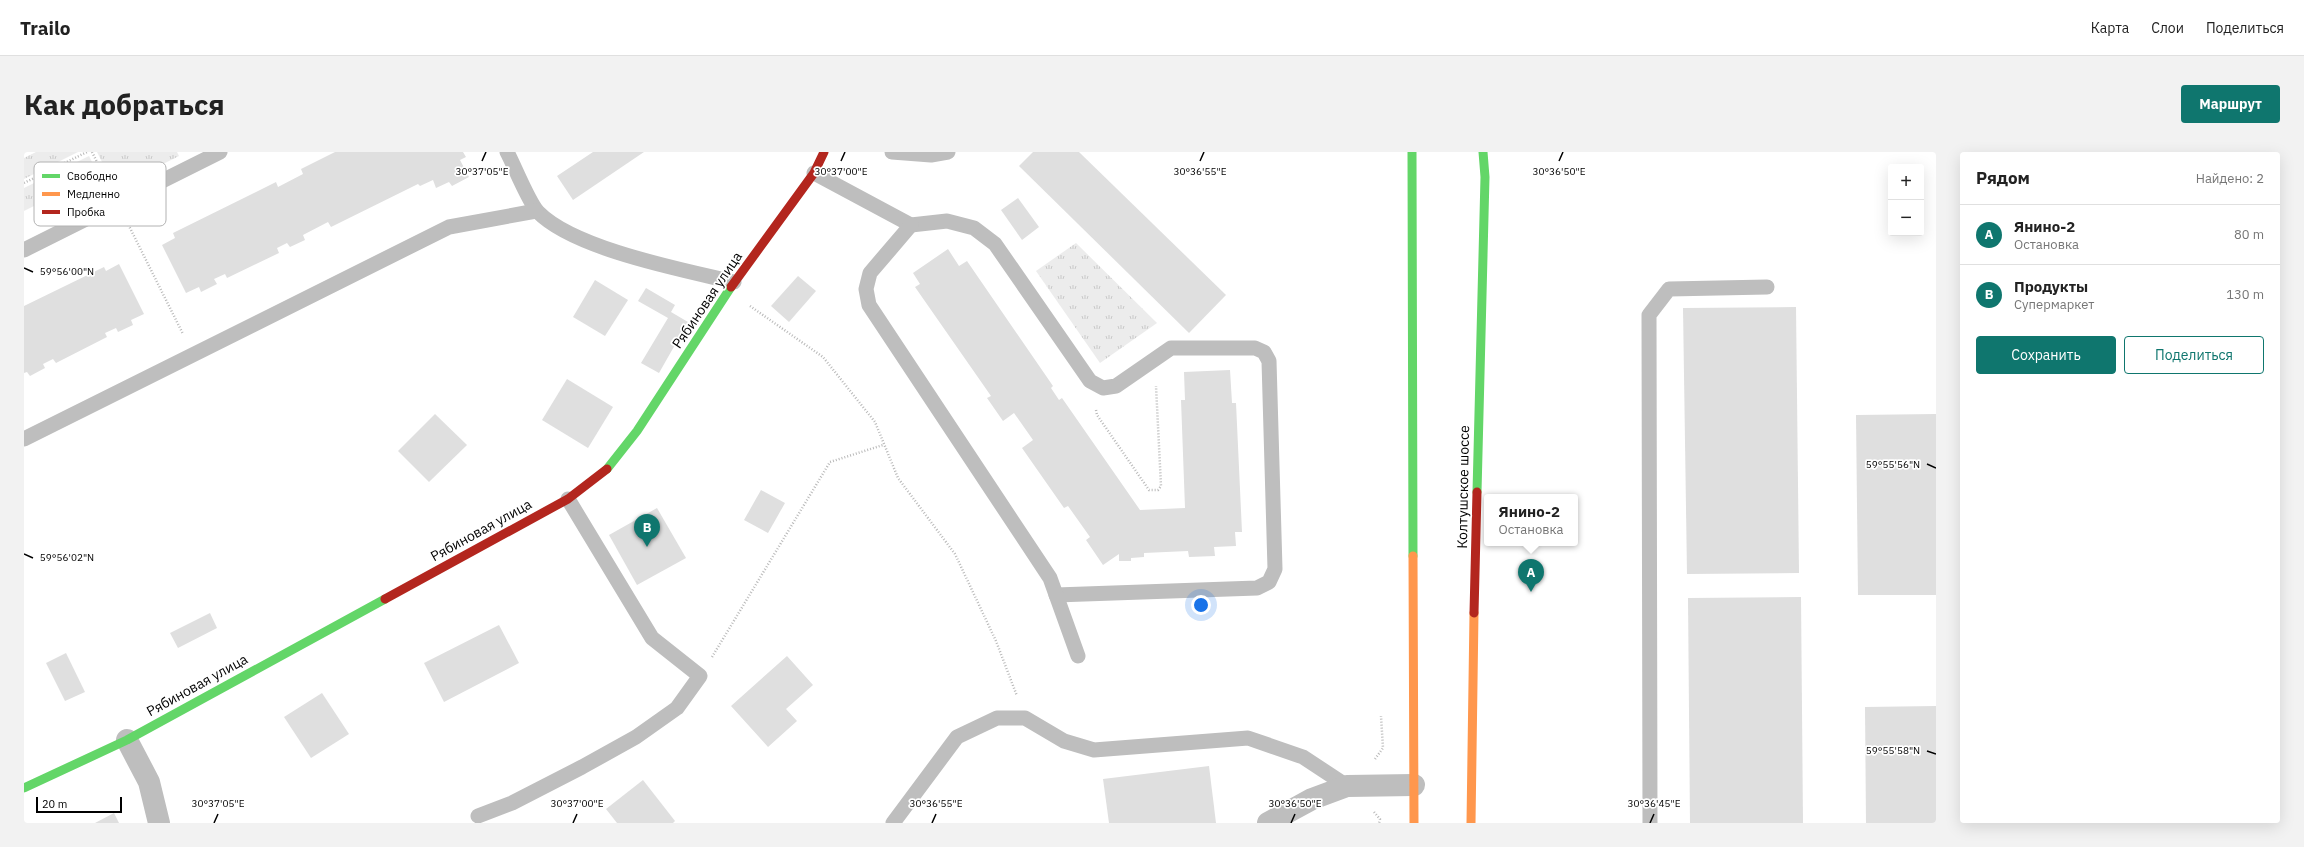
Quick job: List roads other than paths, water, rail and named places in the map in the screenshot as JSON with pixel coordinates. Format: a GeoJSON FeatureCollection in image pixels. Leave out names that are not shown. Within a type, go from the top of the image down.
{"type":"FeatureCollection","features":[{"type":"Feature","properties":{"kind":"main road","name":"Рябиновая улица"},"geometry":{"type":"LineString","coordinates":[[24,788],[127,740],[568,499],[606,470],[637,431],[731,286],[814,173],[824,152]]}},
{"type":"Feature","properties":{"kind":"main road"},"geometry":{"type":"LineString","coordinates":[[1412,152],[1414,823]]}},
{"type":"Feature","properties":{"kind":"main road","name":"Колтушское шоссе"},"geometry":{"type":"LineString","coordinates":[[1471,823],[1471,718],[1485,177],[1484,152]]}},
{"type":"Feature","properties":{"kind":"street"},"geometry":{"type":"LineString","coordinates":[[127,740],[149,782],[159,823]]}},
{"type":"Feature","properties":{"kind":"street"},"geometry":{"type":"LineString","coordinates":[[1268,823],[1312,799],[1346,786],[1414,786]]}},
{"type":"Feature","properties":{"kind":"lane"},"geometry":{"type":"LineString","coordinates":[[166,179],[220,152]]}},
{"type":"Feature","properties":{"kind":"lane"},"geometry":{"type":"LineString","coordinates":[[507,152],[536,211],[551,223],[599,245],[642,260],[731,286]]}},
{"type":"Feature","properties":{"kind":"lane"},"geometry":{"type":"LineString","coordinates":[[892,152],[931,155],[948,152]]}},
{"type":"Feature","properties":{"kind":"lane"},"geometry":{"type":"LineString","coordinates":[[814,173],[911,225],[947,221],[974,228],[995,244],[1090,381],[1102,388],[1116,386],[1171,348],[1255,348],[1264,352],[1269,361],[1275,569],[1269,582],[1257,588],[1056,595]]}},
{"type":"Feature","properties":{"kind":"lane"},"geometry":{"type":"LineString","coordinates":[[24,439],[449,227],[536,211]]}},
{"type":"Feature","properties":{"kind":"lane"},"geometry":{"type":"LineString","coordinates":[[911,225],[870,273],[866,289],[869,305],[1050,578],[1078,656]]}},
{"type":"Feature","properties":{"kind":"lane"},"geometry":{"type":"LineString","coordinates":[[24,250],[72,226]]}},
{"type":"Feature","properties":{"kind":"lane"},"geometry":{"type":"LineString","coordinates":[[1650,823],[1649,315],[1669,289],[1767,287]]}},
{"type":"Feature","properties":{"kind":"lane"},"geometry":{"type":"LineString","coordinates":[[478,816],[512,803],[636,737],[677,708],[700,676],[652,638],[568,499]]}},
{"type":"Feature","properties":{"kind":"lane"},"geometry":{"type":"LineString","coordinates":[[893,823],[957,738],[997,718],[1025,718],[1064,741],[1094,750],[1248,738],[1303,757],[1346,786]]}},
{"type":"Feature","properties":{"kind":"place","name":"Продукты"},"geometry":{"type":"Point","coordinates":[647,547]}},
{"type":"Feature","properties":{"kind":"place","name":"Янино-2"},"geometry":{"type":"Point","coordinates":[1531,592]}}]}
